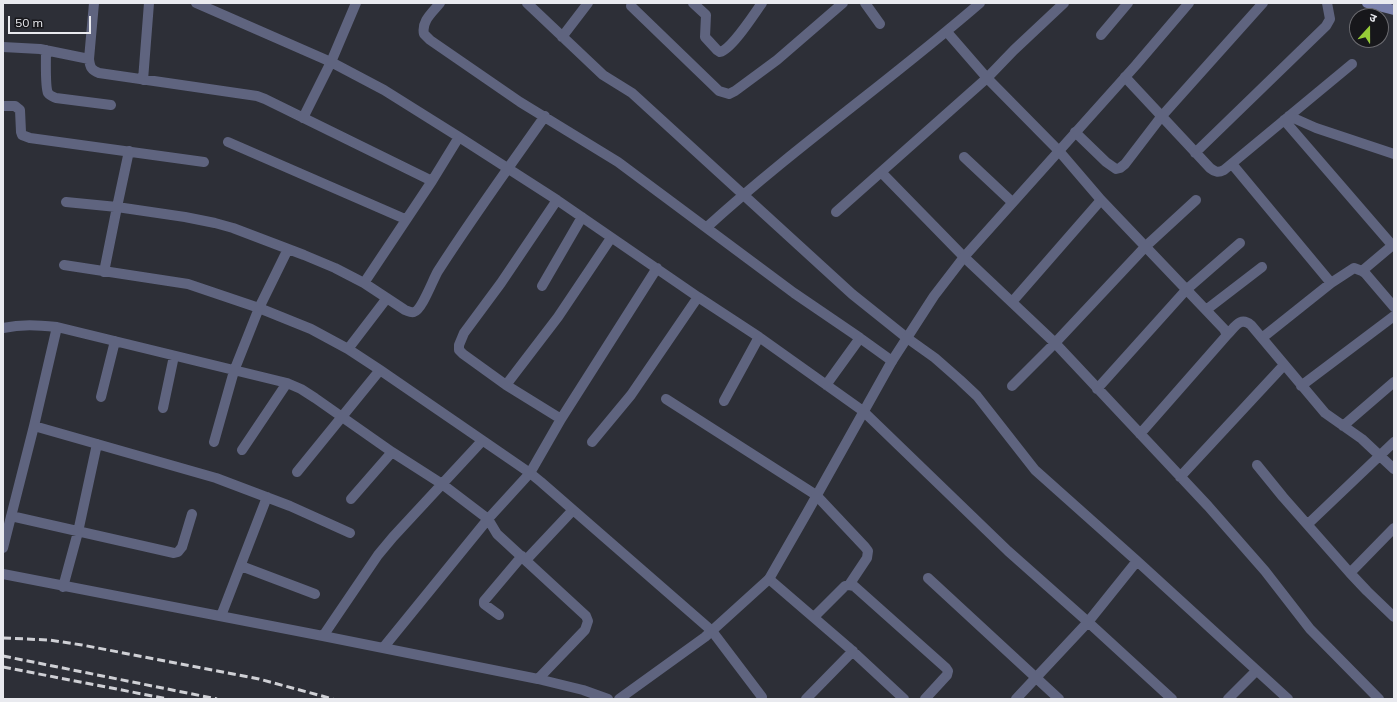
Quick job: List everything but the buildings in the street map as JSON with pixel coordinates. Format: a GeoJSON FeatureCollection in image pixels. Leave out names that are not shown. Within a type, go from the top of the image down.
{"type":"FeatureCollection","features":[{"type":"Feature","properties":{"kind":"main road"},"geometry":{"type":"LineString","coordinates":[[1367,3],[1394,10]]}},
{"type":"Feature","properties":{"kind":"street"},"geometry":{"type":"LineString","coordinates":[[94,3],[89,59],[92,70],[99,74],[257,96],[432,181]]}},
{"type":"Feature","properties":{"kind":"street"},"geometry":{"type":"LineString","coordinates":[[143,80],[149,3]]}},
{"type":"Feature","properties":{"kind":"street"},"geometry":{"type":"LineString","coordinates":[[196,3],[331,62],[384,90],[557,200],[759,337],[863,411],[1008,551],[1172,699]]}},
{"type":"Feature","properties":{"kind":"street"},"geometry":{"type":"LineString","coordinates":[[303,118],[331,62],[356,3]]}},
{"type":"Feature","properties":{"kind":"street"},"geometry":{"type":"LineString","coordinates":[[440,3],[426,20],[423,28],[424,34],[446,52],[520,102],[618,162],[794,293],[892,361]]}},
{"type":"Feature","properties":{"kind":"street"},"geometry":{"type":"LineString","coordinates":[[527,3],[602,75],[632,93],[852,294],[960,380],[977,396],[1035,470],[1288,699]]}},
{"type":"Feature","properties":{"kind":"street"},"geometry":{"type":"LineString","coordinates":[[562,37],[588,3]]}},
{"type":"Feature","properties":{"kind":"street"},"geometry":{"type":"LineString","coordinates":[[694,3],[704,11],[706,15],[705,37],[712,46],[720,52],[727,49],[762,3]]}},
{"type":"Feature","properties":{"kind":"street"},"geometry":{"type":"LineString","coordinates":[[631,6],[720,91],[729,94],[777,60],[843,3]]}},
{"type":"Feature","properties":{"kind":"street"},"geometry":{"type":"LineString","coordinates":[[865,3],[880,24]]}},
{"type":"Feature","properties":{"kind":"street"},"geometry":{"type":"LineString","coordinates":[[707,227],[743,194],[947,32],[980,3]]}},
{"type":"Feature","properties":{"kind":"street"},"geometry":{"type":"LineString","coordinates":[[836,212],[987,78],[1014,50],[1064,3]]}},
{"type":"Feature","properties":{"kind":"street"},"geometry":{"type":"LineString","coordinates":[[1101,35],[1128,3]]}},
{"type":"Feature","properties":{"kind":"street"},"geometry":{"type":"LineString","coordinates":[[619,699],[712,631],[769,579],[892,361],[934,296],[964,257],[1189,3]]}},
{"type":"Feature","properties":{"kind":"street"},"geometry":{"type":"LineString","coordinates":[[1075,132],[1106,162],[1116,169],[1120,168],[1125,164],[1161,117],[1264,3]]}},
{"type":"Feature","properties":{"kind":"street"},"geometry":{"type":"LineString","coordinates":[[1195,153],[1326,26],[1330,19],[1327,3]]}},
{"type":"Feature","properties":{"kind":"street"},"geometry":{"type":"LineString","coordinates":[[947,32],[987,78],[1058,151],[1101,200],[1224,329],[1227,335]]}},
{"type":"Feature","properties":{"kind":"street"},"geometry":{"type":"LineString","coordinates":[[3,47],[46,50],[89,59]]}},
{"type":"Feature","properties":{"kind":"street"},"geometry":{"type":"LineString","coordinates":[[46,50],[47,86],[48,93],[51,96],[56,98],[111,105]]}},
{"type":"Feature","properties":{"kind":"street"},"geometry":{"type":"LineString","coordinates":[[1125,77],[1195,153],[1214,172],[1220,172],[1232,164],[1352,64]]}},
{"type":"Feature","properties":{"kind":"street"},"geometry":{"type":"LineString","coordinates":[[3,106],[15,106],[20,110],[21,132],[22,135],[26,137],[129,150],[204,162]]}},
{"type":"Feature","properties":{"kind":"street"},"geometry":{"type":"LineString","coordinates":[[66,202],[117,207],[215,223],[233,228],[335,268],[364,283],[409,312],[414,312],[417,310],[438,272],[545,116]]}},
{"type":"Feature","properties":{"kind":"street"},"geometry":{"type":"LineString","coordinates":[[1287,118],[1394,154]]}},
{"type":"Feature","properties":{"kind":"street"},"geometry":{"type":"LineString","coordinates":[[1287,118],[1393,244],[1362,271]]}},
{"type":"Feature","properties":{"kind":"street"},"geometry":{"type":"LineString","coordinates":[[364,283],[460,137]]}},
{"type":"Feature","properties":{"kind":"street"},"geometry":{"type":"LineString","coordinates":[[228,142],[406,219]]}},
{"type":"Feature","properties":{"kind":"street"},"geometry":{"type":"LineString","coordinates":[[104,272],[129,150]]}},
{"type":"Feature","properties":{"kind":"street"},"geometry":{"type":"LineString","coordinates":[[964,157],[1012,202]]}},
{"type":"Feature","properties":{"kind":"street"},"geometry":{"type":"LineString","coordinates":[[1232,164],[1331,283]]}},
{"type":"Feature","properties":{"kind":"street"},"geometry":{"type":"LineString","coordinates":[[881,172],[964,257],[1055,343],[1180,477],[1265,572],[1310,629],[1379,699]]}},
{"type":"Feature","properties":{"kind":"street"},"geometry":{"type":"LineString","coordinates":[[557,200],[501,283],[460,340],[459,350],[506,385],[561,419]]}},
{"type":"Feature","properties":{"kind":"street"},"geometry":{"type":"LineString","coordinates":[[1012,302],[1101,200]]}},
{"type":"Feature","properties":{"kind":"street"},"geometry":{"type":"LineString","coordinates":[[1012,386],[1055,343],[1146,246],[1196,200]]}},
{"type":"Feature","properties":{"kind":"street"},"geometry":{"type":"LineString","coordinates":[[542,286],[582,217]]}},
{"type":"Feature","properties":{"kind":"street"},"geometry":{"type":"LineString","coordinates":[[506,385],[558,317],[611,238]]}},
{"type":"Feature","properties":{"kind":"street"},"geometry":{"type":"LineString","coordinates":[[1097,389],[1186,290],[1240,243]]}},
{"type":"Feature","properties":{"kind":"street"},"geometry":{"type":"LineString","coordinates":[[214,442],[234,370],[259,308],[288,249]]}},
{"type":"Feature","properties":{"kind":"street"},"geometry":{"type":"LineString","coordinates":[[64,266],[188,284],[259,308],[311,329],[348,349],[530,473],[712,631],[762,697]]}},
{"type":"Feature","properties":{"kind":"street"},"geometry":{"type":"LineString","coordinates":[[1206,310],[1262,267]]}},
{"type":"Feature","properties":{"kind":"street"},"geometry":{"type":"LineString","coordinates":[[383,648],[488,519],[530,473],[561,419],[657,268]]}},
{"type":"Feature","properties":{"kind":"street"},"geometry":{"type":"LineString","coordinates":[[1262,338],[1331,283],[1354,268],[1362,271],[1394,307]]}},
{"type":"Feature","properties":{"kind":"street"},"geometry":{"type":"LineString","coordinates":[[592,442],[631,395],[698,297]]}},
{"type":"Feature","properties":{"kind":"street"},"geometry":{"type":"LineString","coordinates":[[348,349],[386,298]]}},
{"type":"Feature","properties":{"kind":"street"},"geometry":{"type":"LineString","coordinates":[[1301,386],[1394,316]]}},
{"type":"Feature","properties":{"kind":"street"},"geometry":{"type":"LineString","coordinates":[[1140,434],[1227,335],[1242,321],[1244,321],[1251,325],[1325,413],[1362,439],[1394,469]]}},
{"type":"Feature","properties":{"kind":"street"},"geometry":{"type":"LineString","coordinates":[[3,328],[21,324],[57,327],[287,383],[310,395],[392,452],[442,484],[488,519],[498,534],[586,616],[588,621],[585,630],[538,679]]}},
{"type":"Feature","properties":{"kind":"street"},"geometry":{"type":"LineString","coordinates":[[3,548],[57,327]]}},
{"type":"Feature","properties":{"kind":"street"},"geometry":{"type":"LineString","coordinates":[[724,401],[759,337]]}},
{"type":"Feature","properties":{"kind":"street"},"geometry":{"type":"LineString","coordinates":[[826,385],[860,338]]}},
{"type":"Feature","properties":{"kind":"street"},"geometry":{"type":"LineString","coordinates":[[102,397],[115,341]]}},
{"type":"Feature","properties":{"kind":"street"},"geometry":{"type":"LineString","coordinates":[[163,408],[174,356]]}},
{"type":"Feature","properties":{"kind":"street"},"geometry":{"type":"LineString","coordinates":[[1180,477],[1284,365]]}},
{"type":"Feature","properties":{"kind":"street"},"geometry":{"type":"LineString","coordinates":[[297,472],[380,370]]}},
{"type":"Feature","properties":{"kind":"street"},"geometry":{"type":"LineString","coordinates":[[1343,426],[1394,382]]}},
{"type":"Feature","properties":{"kind":"street"},"geometry":{"type":"LineString","coordinates":[[242,450],[287,383]]}},
{"type":"Feature","properties":{"kind":"street"},"geometry":{"type":"LineString","coordinates":[[666,399],[816,495],[868,551],[867,558],[849,585]]}},
{"type":"Feature","properties":{"kind":"street"},"geometry":{"type":"LineString","coordinates":[[34,426],[216,478],[267,497],[350,533]]}},
{"type":"Feature","properties":{"kind":"street"},"geometry":{"type":"LineString","coordinates":[[323,636],[378,554],[482,440]]}},
{"type":"Feature","properties":{"kind":"street"},"geometry":{"type":"LineString","coordinates":[[1308,524],[1394,442]]}},
{"type":"Feature","properties":{"kind":"street"},"geometry":{"type":"LineString","coordinates":[[63,587],[78,532],[97,444]]}},
{"type":"Feature","properties":{"kind":"street"},"geometry":{"type":"LineString","coordinates":[[351,499],[392,452]]}},
{"type":"Feature","properties":{"kind":"street"},"geometry":{"type":"LineString","coordinates":[[1257,465],[1283,498],[1308,524],[1350,573],[1394,617]]}},
{"type":"Feature","properties":{"kind":"street"},"geometry":{"type":"LineString","coordinates":[[221,616],[267,497]]}},
{"type":"Feature","properties":{"kind":"street"},"geometry":{"type":"LineString","coordinates":[[499,615],[484,604],[484,600],[573,510]]}},
{"type":"Feature","properties":{"kind":"street"},"geometry":{"type":"LineString","coordinates":[[11,516],[174,553],[178,552],[182,547],[192,514]]}},
{"type":"Feature","properties":{"kind":"street"},"geometry":{"type":"LineString","coordinates":[[1350,573],[1394,528]]}},
{"type":"Feature","properties":{"kind":"street"},"geometry":{"type":"LineString","coordinates":[[1016,699],[1088,622],[1136,561]]}},
{"type":"Feature","properties":{"kind":"street"},"geometry":{"type":"LineString","coordinates":[[240,566],[315,594]]}},
{"type":"Feature","properties":{"kind":"street"},"geometry":{"type":"LineString","coordinates":[[3,574],[63,587],[221,616],[538,679],[583,690],[608,699]]}},
{"type":"Feature","properties":{"kind":"street"},"geometry":{"type":"LineString","coordinates":[[928,578],[1059,699]]}},
{"type":"Feature","properties":{"kind":"street"},"geometry":{"type":"LineString","coordinates":[[769,579],[853,651],[898,697]]}},
{"type":"Feature","properties":{"kind":"street"},"geometry":{"type":"LineString","coordinates":[[814,617],[844,586],[854,586],[948,671],[947,675],[925,699]]}},
{"type":"Feature","properties":{"kind":"street"},"geometry":{"type":"LineString","coordinates":[[806,699],[853,651]]}},
{"type":"Feature","properties":{"kind":"street"},"geometry":{"type":"LineString","coordinates":[[1228,699],[1256,671]]}},
{"type":"Feature","properties":{"kind":"railway"},"geometry":{"type":"LineString","coordinates":[[3,638],[49,640],[82,645],[259,679],[333,699]]}},
{"type":"Feature","properties":{"kind":"railway"},"geometry":{"type":"LineString","coordinates":[[3,656],[217,699]]}},
{"type":"Feature","properties":{"kind":"railway"},"geometry":{"type":"LineString","coordinates":[[3,667],[168,699]]}}]}
